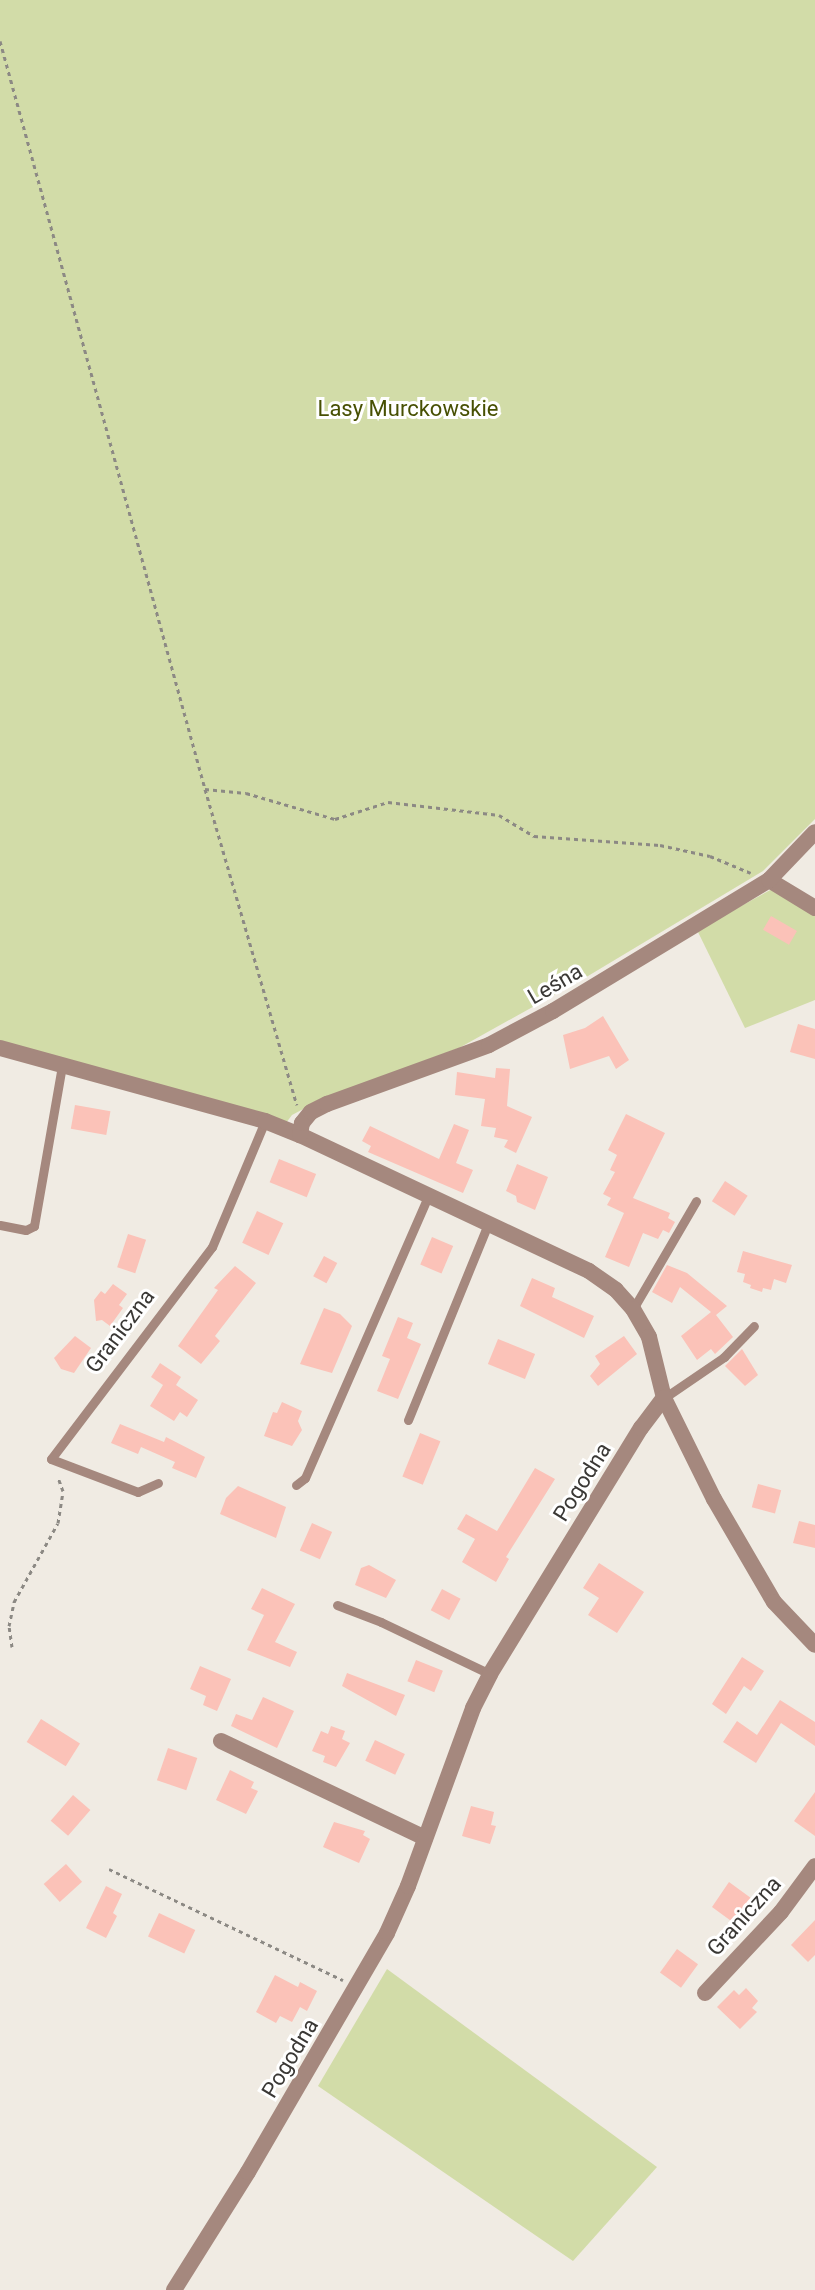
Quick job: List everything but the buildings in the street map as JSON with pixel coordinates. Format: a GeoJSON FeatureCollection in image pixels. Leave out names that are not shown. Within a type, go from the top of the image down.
{"type":"FeatureCollection","features":[{"type":"Feature","properties":{"kind":"street","name":"Leśna"},"geometry":{"type":"LineString","coordinates":[[301,1129],[311,1112],[327,1104],[489,1045],[553,1011],[769,880],[815,832]]}},
{"type":"Feature","properties":{"kind":"street"},"geometry":{"type":"LineString","coordinates":[[769,880],[815,908]]}},
{"type":"Feature","properties":{"kind":"street"},"geometry":{"type":"LineString","coordinates":[[0,1048],[301,1129],[428,1196],[589,1271],[616,1290],[633,1309],[649,1337],[664,1398],[714,1499],[774,1602],[815,1645]]}},
{"type":"Feature","properties":{"kind":"street","name":"Pogodna"},"geometry":{"type":"LineString","coordinates":[[174,2290],[357,1987],[392,1921],[473,1708],[490,1674],[641,1428],[664,1398]]}},
{"type":"Feature","properties":{"kind":"street"},"geometry":{"type":"LineString","coordinates":[[221,1741],[425,1838]]}},
{"type":"Feature","properties":{"kind":"street","name":"Graniczna"},"geometry":{"type":"LineString","coordinates":[[705,1993],[781,1912],[815,1866]]}},
{"type":"Feature","properties":{"kind":"lane"},"geometry":{"type":"LineString","coordinates":[[0,1225],[26,1230],[34,1226],[62,1065]]}},
{"type":"Feature","properties":{"kind":"lane","name":"Graniczna"},"geometry":{"type":"LineString","coordinates":[[51,1459],[212,1247],[265,1121]]}},
{"type":"Feature","properties":{"kind":"lane"},"geometry":{"type":"LineString","coordinates":[[296,1485],[305,1478],[428,1196]]}},
{"type":"Feature","properties":{"kind":"lane"},"geometry":{"type":"LineString","coordinates":[[633,1309],[696,1201]]}},
{"type":"Feature","properties":{"kind":"lane"},"geometry":{"type":"LineString","coordinates":[[408,1420],[488,1224]]}},
{"type":"Feature","properties":{"kind":"lane"},"geometry":{"type":"LineString","coordinates":[[664,1398],[724,1357],[754,1326]]}},
{"type":"Feature","properties":{"kind":"lane"},"geometry":{"type":"LineString","coordinates":[[51,1459],[138,1492],[158,1483]]}},
{"type":"Feature","properties":{"kind":"lane"},"geometry":{"type":"LineString","coordinates":[[337,1605],[381,1622],[490,1674]]}},
{"type":"Feature","properties":{"kind":"path"},"geometry":{"type":"LineString","coordinates":[[0,41],[301,1129]]}},
{"type":"Feature","properties":{"kind":"path"},"geometry":{"type":"LineString","coordinates":[[205,789],[246,793],[335,819],[388,802],[499,815],[534,836],[660,845],[710,856],[769,880]]}},
{"type":"Feature","properties":{"kind":"path"},"geometry":{"type":"LineString","coordinates":[[12,1647],[9,1626],[14,1602],[58,1523],[63,1491],[51,1459]]}},
{"type":"Feature","properties":{"kind":"path"},"geometry":{"type":"LineString","coordinates":[[109,1869],[357,1987]]}},
{"type":"Feature","properties":{"kind":"green space","name":"Lasy Murckowskie"},"geometry":{"type":"Polygon","coordinates":[[[0,0],[815,0],[815,819],[763,871],[583,979],[459,1048],[322,1099],[292,1115],[286,1123],[0,1042],[0,0]]]}},
{"type":"Feature","properties":{"kind":"green space"},"geometry":{"type":"Polygon","coordinates":[[[774,888],[815,913],[815,1000],[745,1028],[697,930],[774,888]]]}},
{"type":"Feature","properties":{"kind":"green space"},"geometry":{"type":"Polygon","coordinates":[[[387,1969],[657,2167],[573,2261],[318,2086],[387,1969]]]}}]}
